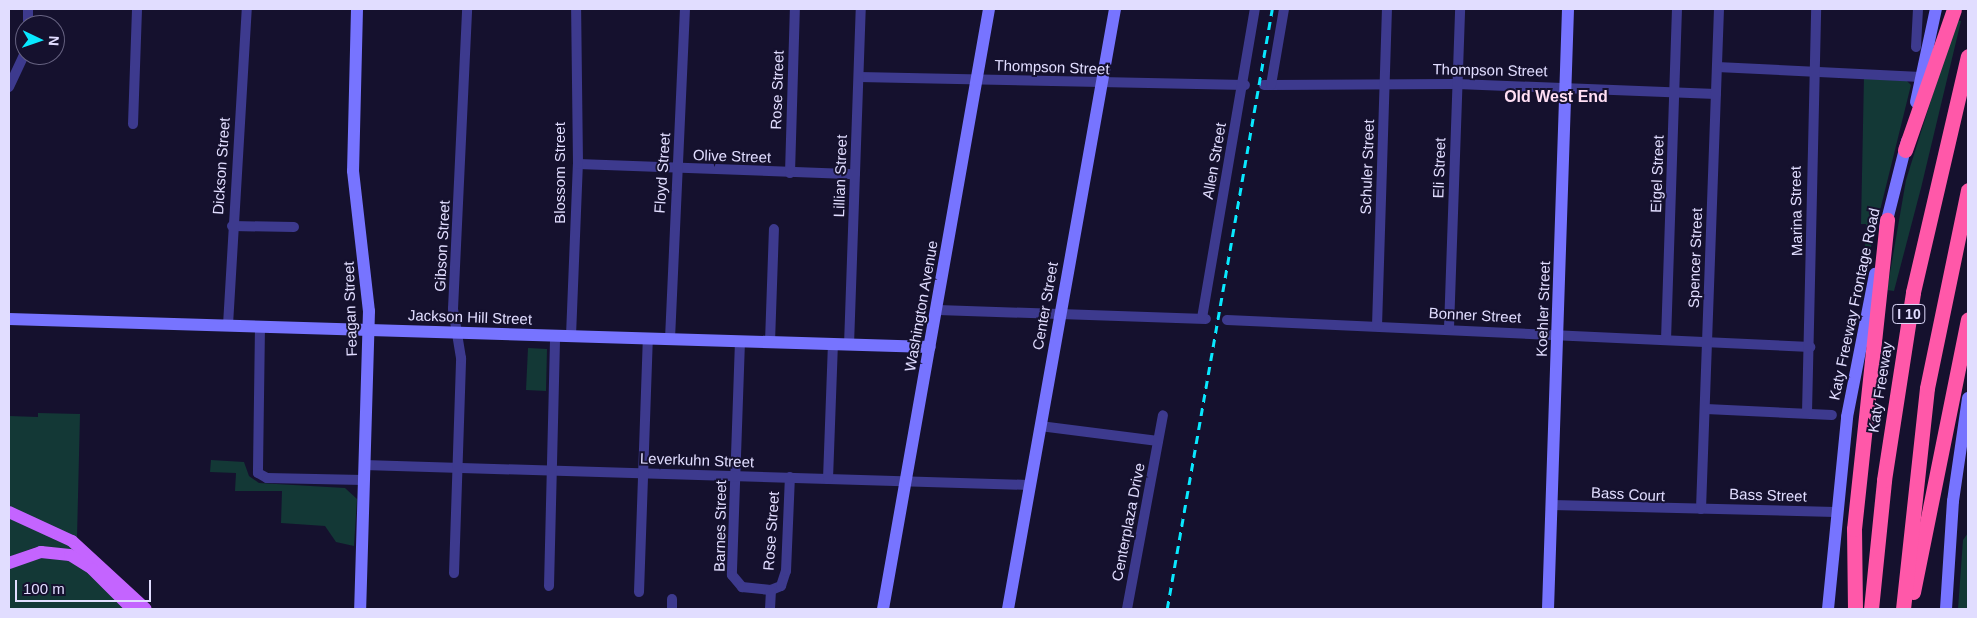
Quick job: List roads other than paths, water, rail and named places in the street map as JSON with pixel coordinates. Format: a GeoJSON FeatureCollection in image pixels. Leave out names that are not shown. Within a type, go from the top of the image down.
{"type":"FeatureCollection","features":[{"type":"Feature","properties":{"kind":"highway"},"geometry":{"type":"LineString","coordinates":[[1905,150],[1954,9]]}},
{"type":"Feature","properties":{"kind":"highway","name":"Katy Freeway"},"geometry":{"type":"LineString","coordinates":[[1871,609],[1913,292],[1968,56]]}},
{"type":"Feature","properties":{"kind":"highway","name":"I 10"},"geometry":{"type":"LineString","coordinates":[[1903,609],[1907,546],[1927,388],[1968,190]]}},
{"type":"Feature","properties":{"kind":"highway"},"geometry":{"type":"LineString","coordinates":[[1855,602],[1854,529],[1887,220]]}},
{"type":"Feature","properties":{"kind":"highway"},"geometry":{"type":"LineString","coordinates":[[1910,609],[1923,528],[1952,411],[1968,319]]}},
{"type":"Feature","properties":{"kind":"main road"},"geometry":{"type":"LineString","coordinates":[[9,512],[72,541],[146,609]]}},
{"type":"Feature","properties":{"kind":"main road"},"geometry":{"type":"LineString","coordinates":[[9,563],[41,552],[70,556],[92,569],[132,609]]}},
{"type":"Feature","properties":{"kind":"street"},"geometry":{"type":"LineString","coordinates":[[133,124],[138,9]]}},
{"type":"Feature","properties":{"kind":"street","name":"Dickson Street"},"geometry":{"type":"LineString","coordinates":[[228,325],[232,226],[247,9]]}},
{"type":"Feature","properties":{"kind":"street","name":"Feagan Street"},"geometry":{"type":"LineString","coordinates":[[357,9],[353,163],[367,268],[369,331],[360,609]]}},
{"type":"Feature","properties":{"kind":"street","name":"Gibson Street"},"geometry":{"type":"LineString","coordinates":[[454,573],[461,358],[453,309],[467,9]]}},
{"type":"Feature","properties":{"kind":"street","name":"Blossom Street"},"geometry":{"type":"LineString","coordinates":[[571,336],[578,164],[576,9]]}},
{"type":"Feature","properties":{"kind":"street","name":"Floyd Street"},"geometry":{"type":"LineString","coordinates":[[670,339],[685,9]]}},
{"type":"Feature","properties":{"kind":"street","name":"Rose Street"},"geometry":{"type":"LineString","coordinates":[[790,173],[795,9]]}},
{"type":"Feature","properties":{"kind":"street","name":"Lillian Street"},"geometry":{"type":"LineString","coordinates":[[849,345],[861,9]]}},
{"type":"Feature","properties":{"kind":"street","name":"Washington Avenue"},"geometry":{"type":"LineString","coordinates":[[884,609],[938,310],[989,9]]}},
{"type":"Feature","properties":{"kind":"street","name":"Center Street"},"geometry":{"type":"LineString","coordinates":[[1008,609],[1115,9]]}},
{"type":"Feature","properties":{"kind":"street","name":"Allen Street"},"geometry":{"type":"LineString","coordinates":[[1060,314],[1204,319],[1255,9]]}},
{"type":"Feature","properties":{"kind":"street","name":"Thompson Street"},"geometry":{"type":"LineString","coordinates":[[1284,9],[1268,85],[1457,84],[1716,94]]}},
{"type":"Feature","properties":{"kind":"street","name":"Schuler Street"},"geometry":{"type":"LineString","coordinates":[[1377,326],[1387,9]]}},
{"type":"Feature","properties":{"kind":"street","name":"Eli Street"},"geometry":{"type":"LineString","coordinates":[[1449,328],[1460,9]]}},
{"type":"Feature","properties":{"kind":"street","name":"Koehler Street"},"geometry":{"type":"LineString","coordinates":[[1548,609],[1559,335],[1568,9]]}},
{"type":"Feature","properties":{"kind":"street","name":"Eigel Street"},"geometry":{"type":"LineString","coordinates":[[1666,340],[1677,9]]}},
{"type":"Feature","properties":{"kind":"street","name":"Spencer Street"},"geometry":{"type":"LineString","coordinates":[[1701,509],[1719,9]]}},
{"type":"Feature","properties":{"kind":"street","name":"Marina Street"},"geometry":{"type":"LineString","coordinates":[[1808,413],[1816,9]]}},
{"type":"Feature","properties":{"kind":"street"},"geometry":{"type":"LineString","coordinates":[[1916,47],[1918,9]]}},
{"type":"Feature","properties":{"kind":"street","name":"Katy Freeway Frontage Road"},"geometry":{"type":"LineString","coordinates":[[1828,609],[1835,512],[1847,417],[1887,220],[1905,150],[1936,9]]}},
{"type":"Feature","properties":{"kind":"street"},"geometry":{"type":"LineString","coordinates":[[9,87],[19,65]]}},
{"type":"Feature","properties":{"kind":"street"},"geometry":{"type":"LineString","coordinates":[[1717,68],[1921,77]]}},
{"type":"Feature","properties":{"kind":"street","name":"Thompson Street"},"geometry":{"type":"LineString","coordinates":[[858,77],[1102,84],[1243,85]]}},
{"type":"Feature","properties":{"kind":"street","name":"Olive Street"},"geometry":{"type":"LineString","coordinates":[[578,164],[855,174]]}},
{"type":"Feature","properties":{"kind":"street"},"geometry":{"type":"LineString","coordinates":[[232,226],[294,227]]}},
{"type":"Feature","properties":{"kind":"street"},"geometry":{"type":"LineString","coordinates":[[770,342],[774,229]]}},
{"type":"Feature","properties":{"kind":"street"},"geometry":{"type":"LineString","coordinates":[[938,310],[1060,314]]}},
{"type":"Feature","properties":{"kind":"street","name":"Jackson Hill Street"},"geometry":{"type":"LineString","coordinates":[[9,318],[369,331],[457,332],[930,347]]}},
{"type":"Feature","properties":{"kind":"street","name":"Bonner Street"},"geometry":{"type":"LineString","coordinates":[[1227,320],[1449,328],[1810,347]]}},
{"type":"Feature","properties":{"kind":"street"},"geometry":{"type":"LineString","coordinates":[[260,326],[258,473],[267,478],[363,480]]}},
{"type":"Feature","properties":{"kind":"street"},"geometry":{"type":"LineString","coordinates":[[549,586],[555,336]]}},
{"type":"Feature","properties":{"kind":"street"},"geometry":{"type":"LineString","coordinates":[[638,592],[648,338]]}},
{"type":"Feature","properties":{"kind":"street","name":"Barnes Street"},"geometry":{"type":"LineString","coordinates":[[740,341],[732,575],[742,587],[776,588]]}},
{"type":"Feature","properties":{"kind":"street"},"geometry":{"type":"LineString","coordinates":[[828,479],[833,344]]}},
{"type":"Feature","properties":{"kind":"street"},"geometry":{"type":"LineString","coordinates":[[1946,609],[1953,501],[1968,398]]}},
{"type":"Feature","properties":{"kind":"street"},"geometry":{"type":"LineString","coordinates":[[1706,409],[1832,415]]}},
{"type":"Feature","properties":{"kind":"street","name":"Centerplaza Drive"},"geometry":{"type":"LineString","coordinates":[[1127,609],[1163,415]]}},
{"type":"Feature","properties":{"kind":"street"},"geometry":{"type":"LineString","coordinates":[[1040,426],[1158,441]]}},
{"type":"Feature","properties":{"kind":"street","name":"Leverkuhn Street"},"geometry":{"type":"LineString","coordinates":[[364,465],[736,477],[906,479],[1029,485]]}},
{"type":"Feature","properties":{"kind":"street","name":"Rose Street"},"geometry":{"type":"LineString","coordinates":[[776,588],[786,571],[790,477]]}},
{"type":"Feature","properties":{"kind":"street","name":"Bass Court"},"geometry":{"type":"LineString","coordinates":[[1552,505],[1701,509]]}},
{"type":"Feature","properties":{"kind":"street","name":"Bass Street"},"geometry":{"type":"LineString","coordinates":[[1701,509],[1835,512]]}},
{"type":"Feature","properties":{"kind":"street"},"geometry":{"type":"LineString","coordinates":[[770,609],[776,588]]}},
{"type":"Feature","properties":{"kind":"railway"},"geometry":{"type":"LineString","coordinates":[[1167,609],[1272,9]]}},
{"type":"Feature","properties":{"kind":"district","name":"Old West End"},"geometry":{"type":"Point","coordinates":[1556,97]}}]}
